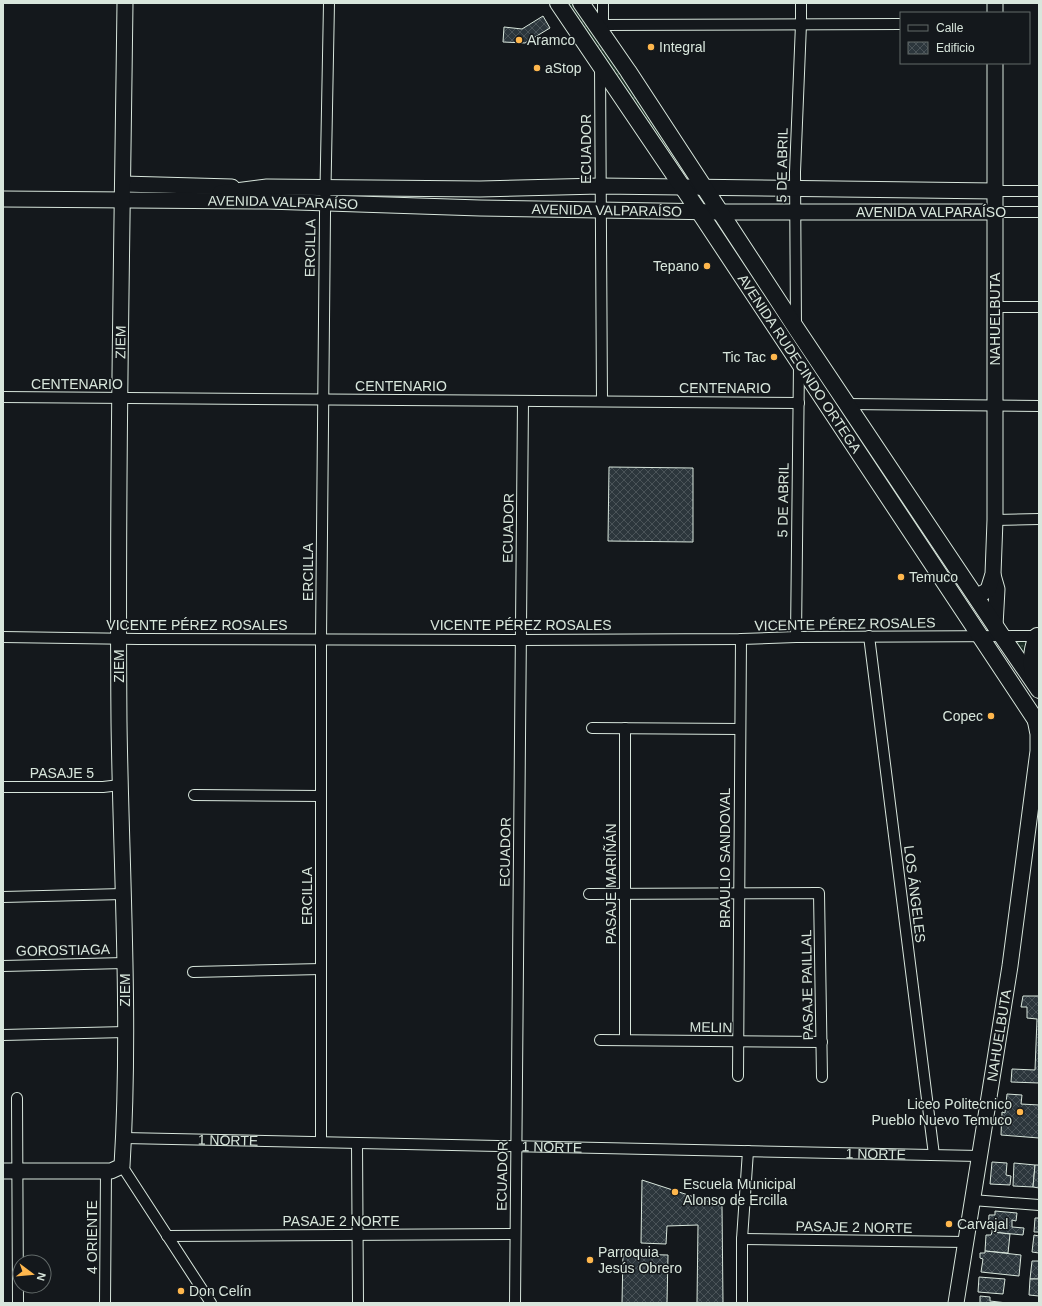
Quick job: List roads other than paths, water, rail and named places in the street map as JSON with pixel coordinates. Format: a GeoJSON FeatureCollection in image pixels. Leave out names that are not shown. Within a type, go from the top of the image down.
{"type":"FeatureCollection","features":[{"type":"Feature","properties":{"kind":"main road","name":"AVENIDA RUDECINDO ORTEGA"},"geometry":{"type":"LineString","coordinates":[[558,3],[698,210],[1037,722]]}},
{"type":"Feature","properties":{"kind":"main road","name":"AVENIDA RUDECINDO ORTEGA"},"geometry":{"type":"LineString","coordinates":[[581,3],[600,23],[703,188],[1038,688]]}},
{"type":"Feature","properties":{"kind":"main road"},"geometry":{"type":"LineString","coordinates":[[1038,636],[1034,644],[1032,660],[1033,673],[1038,688]]}},
{"type":"Feature","properties":{"kind":"street","name":"ZIEM"},"geometry":{"type":"LineString","coordinates":[[122,1166],[124,1138],[125,1032],[120,785],[119,639],[120,398],[125,3]]}},
{"type":"Feature","properties":{"kind":"street","name":"ERCILLA"},"geometry":{"type":"LineString","coordinates":[[322,1141],[320,796],[325,202],[329,3]]}},
{"type":"Feature","properties":{"kind":"street"},"geometry":{"type":"LineString","coordinates":[[603,3],[600,23],[900,24]]}},
{"type":"Feature","properties":{"kind":"street","name":"5 DE ABRIL"},"geometry":{"type":"LineString","coordinates":[[796,328],[795,212],[801,3]]}},
{"type":"Feature","properties":{"kind":"street","name":"ECUADOR"},"geometry":{"type":"LineString","coordinates":[[600,64],[602,401]]}},
{"type":"Feature","properties":{"kind":"street","name":"NAHUELBUTA"},"geometry":{"type":"LineString","coordinates":[[976,597],[988,590],[993,574],[995,520],[995,64]]}},
{"type":"Feature","properties":{"kind":"street","name":"AVENIDA VALPARAÍSO"},"geometry":{"type":"LineString","coordinates":[[123,184],[480,189],[600,186],[1039,192]]}},
{"type":"Feature","properties":{"kind":"street","name":"AVENIDA VALPARAÍSO"},"geometry":{"type":"LineString","coordinates":[[176,200],[267,187]]}},
{"type":"Feature","properties":{"kind":"street","name":"AVENIDA VALPARAÍSO"},"geometry":{"type":"LineString","coordinates":[[3,199],[325,202],[480,208],[698,210],[719,212],[1039,212]]}},
{"type":"Feature","properties":{"kind":"street"},"geometry":{"type":"LineString","coordinates":[[995,307],[1039,307]]}},
{"type":"Feature","properties":{"kind":"street","name":"5 DE ABRIL"},"geometry":{"type":"LineString","coordinates":[[796,637],[799,364]]}},
{"type":"Feature","properties":{"kind":"street","name":"CENTENARIO"},"geometry":{"type":"LineString","coordinates":[[3,397],[799,403]]}},
{"type":"Feature","properties":{"kind":"street","name":"ECUADOR"},"geometry":{"type":"LineString","coordinates":[[515,1303],[523,401]]}},
{"type":"Feature","properties":{"kind":"street"},"geometry":{"type":"LineString","coordinates":[[847,404],[1039,406]]}},
{"type":"Feature","properties":{"kind":"street"},"geometry":{"type":"LineString","coordinates":[[995,520],[1039,519]]}},
{"type":"Feature","properties":{"kind":"street","name":"NAHUELBUTA"},"geometry":{"type":"LineString","coordinates":[[993,574],[997,589],[999,631]]}},
{"type":"Feature","properties":{"kind":"street","name":"VICENTE PÉREZ ROSALES"},"geometry":{"type":"LineString","coordinates":[[3,637],[119,639],[741,639],[869,636],[981,636],[999,631],[1038,636]]}},
{"type":"Feature","properties":{"kind":"street","name":"LOS ÁNGELES"},"geometry":{"type":"LineString","coordinates":[[869,636],[934,1155]]}},
{"type":"Feature","properties":{"kind":"street","name":"BRAULIO SANDOVAL"},"geometry":{"type":"LineString","coordinates":[[738,1076],[741,639]]}},
{"type":"Feature","properties":{"kind":"street","name":"NAHUELBUTA"},"geometry":{"type":"LineString","coordinates":[[956,1303],[1010,966],[1036,788],[1038,751],[1037,722]]}},
{"type":"Feature","properties":{"kind":"street"},"geometry":{"type":"LineString","coordinates":[[592,728],[740,729]]}},
{"type":"Feature","properties":{"kind":"street","name":"PASAJE MARIÑÁN"},"geometry":{"type":"LineString","coordinates":[[625,728],[625,1040]]}},
{"type":"Feature","properties":{"kind":"street","name":"PASAJE 5"},"geometry":{"type":"LineString","coordinates":[[3,788],[103,787],[120,785]]}},
{"type":"Feature","properties":{"kind":"street"},"geometry":{"type":"LineString","coordinates":[[194,795],[320,796]]}},
{"type":"Feature","properties":{"kind":"street","name":"PASAJE PAILLAL"},"geometry":{"type":"LineString","coordinates":[[739,894],[819,893],[822,1077]]}},
{"type":"Feature","properties":{"kind":"street"},"geometry":{"type":"LineString","coordinates":[[3,897],[123,894]]}},
{"type":"Feature","properties":{"kind":"street"},"geometry":{"type":"LineString","coordinates":[[589,894],[739,894]]}},
{"type":"Feature","properties":{"kind":"street","name":"GOROSTIAGA"},"geometry":{"type":"LineString","coordinates":[[3,966],[124,963]]}},
{"type":"Feature","properties":{"kind":"street"},"geometry":{"type":"LineString","coordinates":[[193,972],[321,969]]}},
{"type":"Feature","properties":{"kind":"street"},"geometry":{"type":"LineString","coordinates":[[3,1035],[125,1032]]}},
{"type":"Feature","properties":{"kind":"street","name":"MELIN"},"geometry":{"type":"LineString","coordinates":[[600,1040],[822,1042]]}},
{"type":"Feature","properties":{"kind":"street"},"geometry":{"type":"LineString","coordinates":[[17,1098],[10,1171],[18,1303]]}},
{"type":"Feature","properties":{"kind":"street","name":"1 NORTE"},"geometry":{"type":"LineString","coordinates":[[124,1138],[979,1156]]}},
{"type":"Feature","properties":{"kind":"street"},"geometry":{"type":"LineString","coordinates":[[357,1143],[358,1303]]}},
{"type":"Feature","properties":{"kind":"street"},"geometry":{"type":"LineString","coordinates":[[742,1303],[742,1239],[748,1151]]}},
{"type":"Feature","properties":{"kind":"street"},"geometry":{"type":"LineString","coordinates":[[10,1171],[106,1171],[122,1166],[210,1303]]}},
{"type":"Feature","properties":{"kind":"street","name":"4 ORIENTE"},"geometry":{"type":"LineString","coordinates":[[105,1303],[106,1171]]}},
{"type":"Feature","properties":{"kind":"street"},"geometry":{"type":"LineString","coordinates":[[972,1200],[1039,1205]]}},
{"type":"Feature","properties":{"kind":"street","name":"PASAJE 2 NORTE"},"geometry":{"type":"LineString","coordinates":[[168,1236],[515,1234]]}},
{"type":"Feature","properties":{"kind":"street","name":"PASAJE 2 NORTE"},"geometry":{"type":"LineString","coordinates":[[742,1239],[966,1242]]}},
{"type":"Feature","properties":{"kind":"place","name":"Aramco"},"geometry":{"type":"Point","coordinates":[519,40]}},
{"type":"Feature","properties":{"kind":"place","name":"Integral"},"geometry":{"type":"Point","coordinates":[651,47]}},
{"type":"Feature","properties":{"kind":"place","name":"aStop"},"geometry":{"type":"Point","coordinates":[537,68]}},
{"type":"Feature","properties":{"kind":"place","name":"Tepano"},"geometry":{"type":"Point","coordinates":[707,266]}},
{"type":"Feature","properties":{"kind":"place","name":"Tic Tac"},"geometry":{"type":"Point","coordinates":[774,357]}},
{"type":"Feature","properties":{"kind":"place","name":"Temuco"},"geometry":{"type":"Point","coordinates":[901,577]}},
{"type":"Feature","properties":{"kind":"place","name":"Copec"},"geometry":{"type":"Point","coordinates":[991,716]}},
{"type":"Feature","properties":{"kind":"place","name":"Liceo Politecnico Pueblo Nuevo Temuco"},"geometry":{"type":"Point","coordinates":[1020,1112]}},
{"type":"Feature","properties":{"kind":"place","name":"Escuela Municipal Alonso de Ercilla"},"geometry":{"type":"Point","coordinates":[675,1192]}},
{"type":"Feature","properties":{"kind":"place","name":"Carvajal"},"geometry":{"type":"Point","coordinates":[949,1224]}},
{"type":"Feature","properties":{"kind":"place","name":"Parroquia Jesús Obrero"},"geometry":{"type":"Point","coordinates":[590,1260]}},
{"type":"Feature","properties":{"kind":"place","name":"Don Celín"},"geometry":{"type":"Point","coordinates":[181,1291]}}]}
